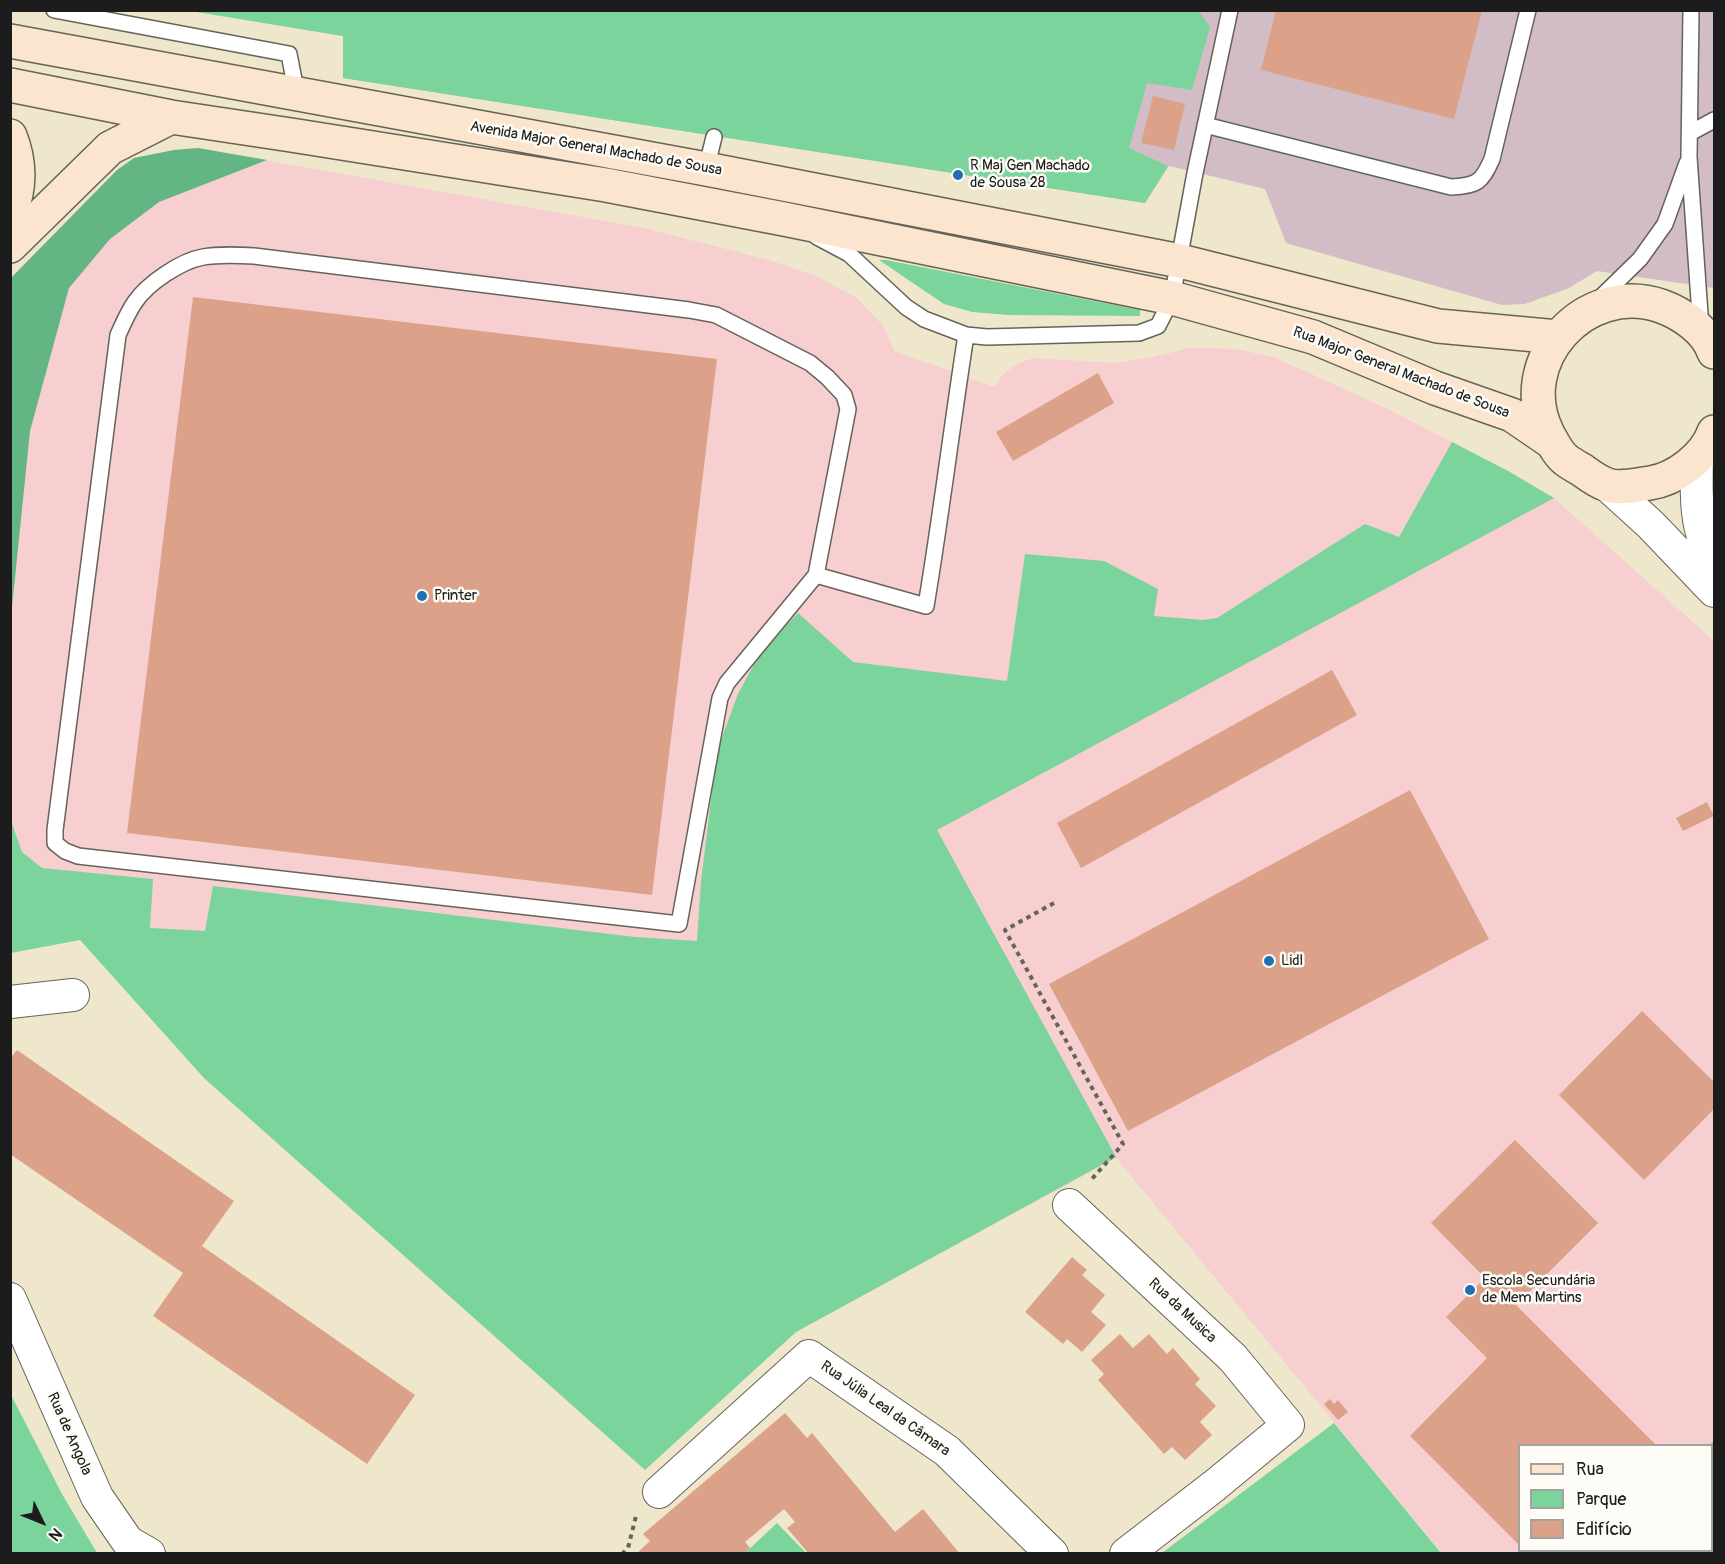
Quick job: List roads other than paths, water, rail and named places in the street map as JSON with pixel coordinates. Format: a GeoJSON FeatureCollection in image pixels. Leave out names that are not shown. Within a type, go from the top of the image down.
{"type":"FeatureCollection","features":[{"type":"Feature","properties":{"kind":"street","name":"Avenida Major General Machado de Sousa"},"geometry":{"type":"LineString","coordinates":[[10,41],[706,169],[1180,261]]}},
{"type":"Feature","properties":{"kind":"street"},"geometry":{"type":"LineString","coordinates":[[10,85],[171,117],[606,185],[1172,298]]}},
{"type":"Feature","properties":{"kind":"street"},"geometry":{"type":"LineString","coordinates":[[10,246],[110,148],[171,117]]}},
{"type":"Feature","properties":{"kind":"street"},"geometry":{"type":"LineString","coordinates":[[10,136],[19,170],[14,203],[10,212]]}},
{"type":"Feature","properties":{"kind":"street"},"geometry":{"type":"LineString","coordinates":[[1180,261],[1438,326],[1558,337]]}},
{"type":"Feature","properties":{"kind":"street","name":"Rua Major General Machado de Sousa"},"geometry":{"type":"LineString","coordinates":[[1172,298],[1313,338],[1435,388],[1512,415],[1553,443]]}},
{"type":"Feature","properties":{"kind":"street"},"geometry":{"type":"LineString","coordinates":[[1711,345],[1677,312],[1648,302],[1617,301],[1587,311],[1558,337],[1543,364],[1538,394],[1541,420],[1564,459],[1607,486],[1651,525],[1714,591]]}},
{"type":"Feature","properties":{"kind":"street"},"geometry":{"type":"LineString","coordinates":[[1607,486],[1630,486],[1662,481],[1709,444]]}},
{"type":"Feature","properties":{"kind":"street"},"geometry":{"type":"LineString","coordinates":[[1709,444],[1696,501],[1707,550],[1714,560]]}},
{"type":"Feature","properties":{"kind":"street"},"geometry":{"type":"LineString","coordinates":[[10,1002],[73,995]]}},
{"type":"Feature","properties":{"kind":"street","name":"Rua da Musica"},"geometry":{"type":"LineString","coordinates":[[1069,1205],[1233,1358],[1288,1425],[1126,1554]]}},
{"type":"Feature","properties":{"kind":"street","name":"Rua de Angola"},"geometry":{"type":"LineString","coordinates":[[10,1299],[97,1497],[128,1542],[149,1554]]}},
{"type":"Feature","properties":{"kind":"street","name":"Rua Júlia Leal da Câmara"},"geometry":{"type":"LineString","coordinates":[[659,1492],[809,1356],[947,1451],[1052,1554]]}},
{"type":"Feature","properties":{"kind":"lane"},"geometry":{"type":"LineString","coordinates":[[54,10],[289,54],[297,95]]}},
{"type":"Feature","properties":{"kind":"lane"},"geometry":{"type":"LineString","coordinates":[[784,219],[849,254],[906,308],[924,319],[966,335],[987,337],[1139,333],[1158,326],[1172,298],[1195,173],[1230,10]]}},
{"type":"Feature","properties":{"kind":"lane"},"geometry":{"type":"LineString","coordinates":[[1205,125],[1451,187],[1469,186],[1485,175],[1492,159],[1528,10]]}},
{"type":"Feature","properties":{"kind":"lane"},"geometry":{"type":"LineString","coordinates":[[1691,10],[1689,157],[1711,345]]}},
{"type":"Feature","properties":{"kind":"lane"},"geometry":{"type":"LineString","coordinates":[[1690,133],[1714,120]]}},
{"type":"Feature","properties":{"kind":"lane"},"geometry":{"type":"LineString","coordinates":[[706,169],[714,137]]}},
{"type":"Feature","properties":{"kind":"lane"},"geometry":{"type":"LineString","coordinates":[[1587,311],[1640,259],[1665,224],[1689,157]]}},
{"type":"Feature","properties":{"kind":"lane"},"geometry":{"type":"LineString","coordinates":[[230,254],[254,256],[689,310],[716,315],[810,363],[844,395],[848,410],[816,575],[727,682],[720,698],[679,924],[78,856],[65,851],[56,843],[55,830],[118,335],[135,301],[148,288],[168,273],[201,257],[230,254]]}},
{"type":"Feature","properties":{"kind":"lane"},"geometry":{"type":"LineString","coordinates":[[816,575],[926,606],[966,335]]}},
{"type":"Feature","properties":{"kind":"place","name":"R Maj Gen Machado de Sousa 28"},"geometry":{"type":"Point","coordinates":[958,175]}},
{"type":"Feature","properties":{"kind":"place","name":"Printer"},"geometry":{"type":"Point","coordinates":[422,596]}},
{"type":"Feature","properties":{"kind":"place","name":"Lidl"},"geometry":{"type":"Point","coordinates":[1269,961]}},
{"type":"Feature","properties":{"kind":"place","name":"Escola Secundária de Mem Martins"},"geometry":{"type":"Point","coordinates":[1470,1290]}}]}
